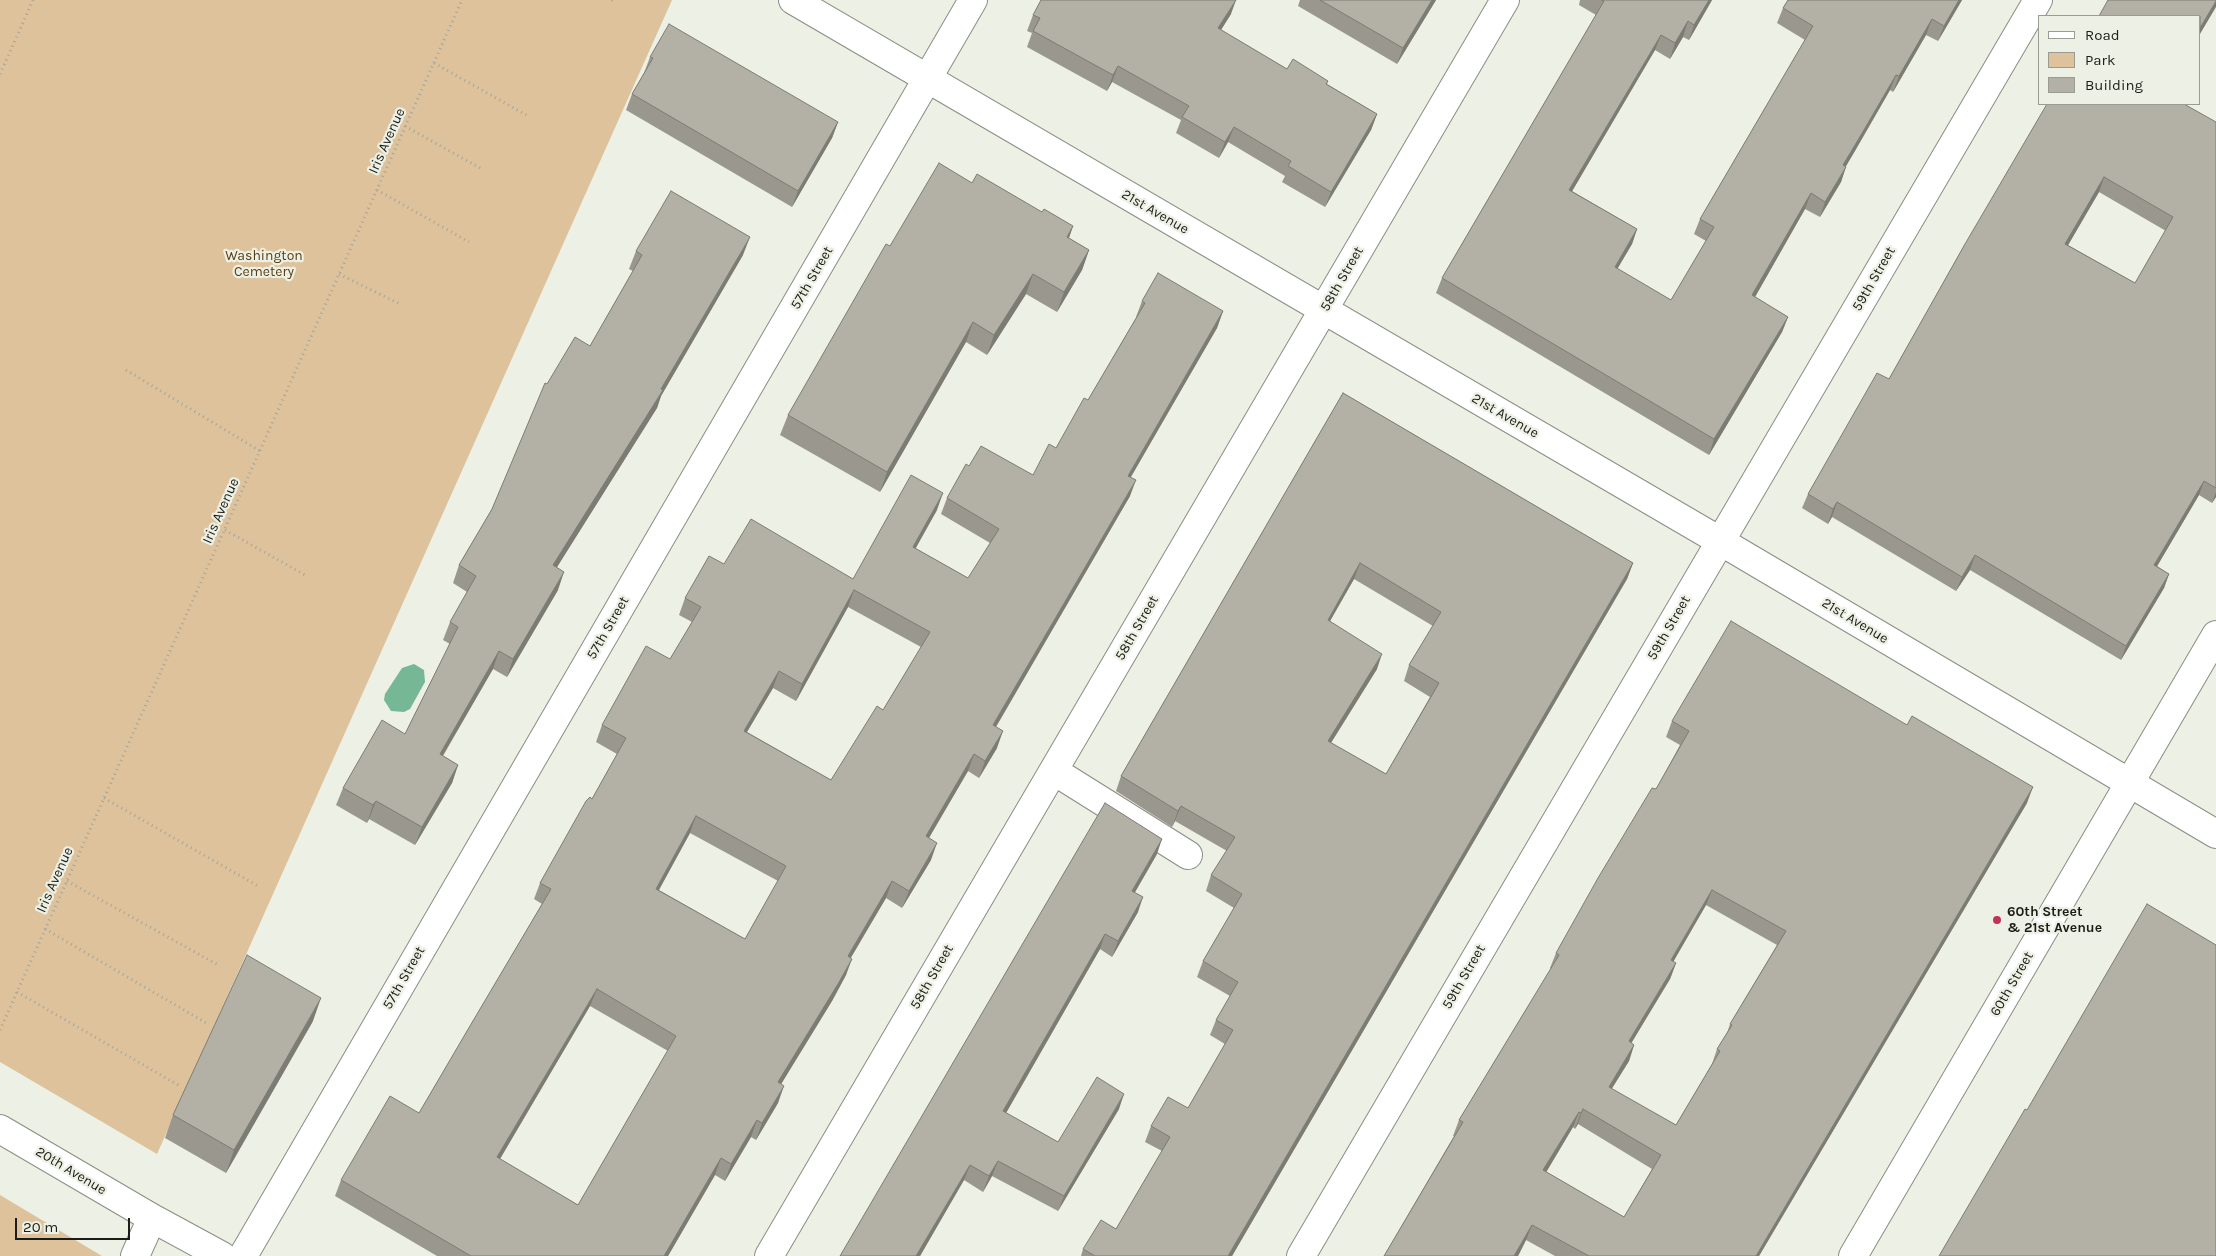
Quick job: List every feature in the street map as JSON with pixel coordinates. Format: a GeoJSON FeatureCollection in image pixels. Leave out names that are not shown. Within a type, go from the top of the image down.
{"type":"FeatureCollection","features":[{"type":"Feature","properties":{"kind":"street","name":"21st Avenue"},"geometry":{"type":"LineString","coordinates":[[793,0],[1720,541],[2216,834]]}},
{"type":"Feature","properties":{"kind":"street","name":"57th Street"},"geometry":{"type":"LineString","coordinates":[[243,1256],[973,0]]}},
{"type":"Feature","properties":{"kind":"street","name":"58th Street"},"geometry":{"type":"LineString","coordinates":[[769,1256],[1506,0]]}},
{"type":"Feature","properties":{"kind":"street","name":"59th Street"},"geometry":{"type":"LineString","coordinates":[[1301,1256],[2038,0]]}},
{"type":"Feature","properties":{"kind":"street","name":"60th Street"},"geometry":{"type":"LineString","coordinates":[[1853,1256],[2216,636]]}},
{"type":"Feature","properties":{"kind":"street"},"geometry":{"type":"LineString","coordinates":[[1054,771],[1188,855]]}},
{"type":"Feature","properties":{"kind":"street","name":"20th Avenue"},"geometry":{"type":"LineString","coordinates":[[0,1128],[152,1218],[222,1256]]}},
{"type":"Feature","properties":{"kind":"street"},"geometry":{"type":"LineString","coordinates":[[134,1256],[152,1218]]}},
{"type":"Feature","properties":{"kind":"path"},"geometry":{"type":"LineString","coordinates":[[0,74],[33,0]]}},
{"type":"Feature","properties":{"kind":"path","name":"Iris Avenue"},"geometry":{"type":"LineString","coordinates":[[0,1030],[462,0]]}},
{"type":"Feature","properties":{"kind":"path"},"geometry":{"type":"LineString","coordinates":[[434,63],[528,116]]}},
{"type":"Feature","properties":{"kind":"path"},"geometry":{"type":"LineString","coordinates":[[405,126],[480,168]]}},
{"type":"Feature","properties":{"kind":"path"},"geometry":{"type":"LineString","coordinates":[[377,190],[469,242]]}},
{"type":"Feature","properties":{"kind":"path"},"geometry":{"type":"LineString","coordinates":[[339,274],[400,304]]}},
{"type":"Feature","properties":{"kind":"path"},"geometry":{"type":"LineString","coordinates":[[126,370],[260,451]]}},
{"type":"Feature","properties":{"kind":"path"},"geometry":{"type":"LineString","coordinates":[[224,530],[305,575]]}},
{"type":"Feature","properties":{"kind":"path"},"geometry":{"type":"LineString","coordinates":[[104,798],[258,886]]}},
{"type":"Feature","properties":{"kind":"path"},"geometry":{"type":"LineString","coordinates":[[67,881],[220,966]]}},
{"type":"Feature","properties":{"kind":"path"},"geometry":{"type":"LineString","coordinates":[[46,929],[208,1024]]}},
{"type":"Feature","properties":{"kind":"path"},"geometry":{"type":"LineString","coordinates":[[17,992],[180,1086]]}},
{"type":"Feature","properties":{"kind":"green space","name":"Washington Cemetery"},"geometry":{"type":"Polygon","coordinates":[[[0,0],[672,0],[157,1154],[0,1062],[0,0]]]}},
{"type":"Feature","properties":{"kind":"green space"},"geometry":{"type":"Polygon","coordinates":[[[0,1195],[102,1256],[0,1256],[0,1195]]]}},
{"type":"Feature","properties":{"kind":"shaded area"},"geometry":{"type":"Polygon","coordinates":[[[414,664],[424,670],[425,682],[410,709],[404,712],[391,711],[384,700],[385,694],[402,668],[414,664]]]}},
{"type":"Feature","properties":{"kind":"building"},"geometry":{"type":"Polygon","coordinates":[[[1041,0],[1236,0],[1218,28],[1287,69],[1293,59],[1328,81],[1326,84],[1377,114],[1331,192],[1288,166],[1291,161],[1234,127],[1225,142],[1182,117],[1189,106],[1118,66],[1113,75],[1033,31],[1040,18],[1033,15],[1041,0]]]}},
{"type":"Feature","properties":{"kind":"building"},"geometry":{"type":"Polygon","coordinates":[[[1320,0],[1432,0],[1403,48],[1320,0]]]}},
{"type":"Feature","properties":{"kind":"building"},"geometry":{"type":"Polygon","coordinates":[[[1602,0],[1709,0],[1694,25],[1688,21],[1675,43],[1661,35],[1569,190],[1637,229],[1615,267],[1671,300],[1714,227],[1700,219],[1813,26],[1783,8],[1788,0],[1959,0],[1944,26],[1932,19],[1899,76],[1896,75],[1843,165],[1846,167],[1825,202],[1811,193],[1752,295],[1788,317],[1714,439],[1442,278],[1604,1],[1602,0]]]}},
{"type":"Feature","properties":{"kind":"building"},"geometry":{"type":"Polygon","coordinates":[[[2108,0],[2216,0],[2201,26],[2201,15],[2100,15],[2108,0]]]}},
{"type":"Feature","properties":{"kind":"building"},"geometry":{"type":"Polygon","coordinates":[[[669,24],[838,122],[798,191],[632,94],[653,58],[650,57],[669,24]]]}},
{"type":"Feature","properties":{"kind":"building"},"geometry":{"type":"Polygon","coordinates":[[[2046,105],[2186,105],[2216,122],[2216,488],[2204,481],[2154,565],[2169,574],[2126,646],[1975,555],[1962,577],[1837,502],[1833,509],[1808,494],[1877,373],[1889,379],[2046,105]],[[2104,177],[2065,244],[2135,283],[2173,217],[2104,177]]]}},
{"type":"Feature","properties":{"kind":"building"},"geometry":{"type":"Polygon","coordinates":[[[939,163],[972,183],[977,174],[1042,212],[1044,209],[1073,226],[1067,237],[1089,250],[1064,292],[1033,274],[994,335],[973,322],[887,472],[788,415],[886,244],[890,246],[939,163]]]}},
{"type":"Feature","properties":{"kind":"building"},"geometry":{"type":"Polygon","coordinates":[[[671,191],[750,237],[661,389],[663,390],[553,565],[564,572],[513,659],[499,651],[440,754],[458,765],[422,827],[376,801],[373,805],[343,788],[382,720],[405,734],[458,627],[450,622],[476,576],[459,565],[492,509],[545,383],[547,384],[575,337],[590,346],[642,255],[636,251],[671,191]]]}},
{"type":"Feature","properties":{"kind":"building"},"geometry":{"type":"Polygon","coordinates":[[[1158,273],[1223,311],[1128,476],[1136,480],[993,725],[1003,731],[985,761],[974,754],[926,836],[937,843],[909,891],[892,881],[848,956],[852,959],[838,984],[778,1082],[784,1086],[762,1123],[757,1120],[731,1164],[721,1158],[664,1256],[471,1256],[341,1180],[390,1096],[419,1113],[551,889],[540,883],[586,801],[590,797],[592,799],[626,738],[602,725],[646,646],[670,659],[701,607],[685,598],[709,556],[724,564],[751,519],[853,579],[911,475],[943,493],[913,547],[968,578],[999,529],[947,498],[966,464],[969,466],[981,446],[1033,475],[1049,444],[1056,448],[1084,398],[1088,400],[1145,303],[1142,301],[1158,273]],[[854,590],[802,684],[779,671],[744,731],[831,780],[877,706],[883,710],[930,632],[854,590]],[[696,816],[656,889],[745,939],[786,866],[696,816]],[[597,989],[497,1157],[578,1205],[676,1036],[597,989]]]}},
{"type":"Feature","properties":{"kind":"building"},"geometry":{"type":"Polygon","coordinates":[[[1343,393],[1633,563],[1228,1256],[1095,1256],[1083,1249],[1101,1220],[1116,1229],[1170,1137],[1151,1126],[1168,1097],[1188,1108],[1233,1030],[1216,1020],[1238,982],[1203,961],[1242,894],[1211,875],[1235,837],[1181,806],[1178,811],[1121,776],[1343,393]],[[1360,563],[1328,620],[1382,654],[1328,741],[1386,774],[1439,683],[1409,665],[1441,612],[1360,563]]]}},
{"type":"Feature","properties":{"kind":"building"},"geometry":{"type":"Polygon","coordinates":[[[1731,621],[1907,725],[1912,716],[2033,787],[1756,1256],[1589,1256],[1532,1225],[1514,1256],[1384,1256],[1463,1122],[1459,1120],[1559,955],[1556,953],[1598,878],[1652,788],[1656,789],[1689,731],[1672,721],[1731,621]],[[1712,890],[1671,960],[1676,963],[1629,1041],[1634,1045],[1609,1087],[1676,1125],[1720,1051],[1717,1049],[1732,1025],[1730,1024],[1786,931],[1712,890]],[[1583,1109],[1581,1113],[1579,1112],[1543,1170],[1624,1217],[1661,1155],[1583,1109]]]}},
{"type":"Feature","properties":{"kind":"building"},"geometry":{"type":"Polygon","coordinates":[[[1105,803],[1162,839],[1132,891],[1143,897],[1118,941],[1105,934],[1003,1111],[1058,1142],[1097,1077],[1124,1094],[1064,1196],[998,1161],[989,1176],[970,1165],[916,1256],[840,1256],[1105,803]]]}},
{"type":"Feature","properties":{"kind":"building"},"geometry":{"type":"Polygon","coordinates":[[[2147,904],[2216,945],[2216,1256],[1939,1256],[2025,1109],[2027,1110],[2147,904]]]}},
{"type":"Feature","properties":{"kind":"building"},"geometry":{"type":"Polygon","coordinates":[[[247,955],[321,998],[234,1150],[173,1115],[247,955]]]}},
{"type":"Feature","properties":{"kind":"place","name":"60th Street & 21st Avenue"},"geometry":{"type":"Point","coordinates":[1997,920]}}]}
